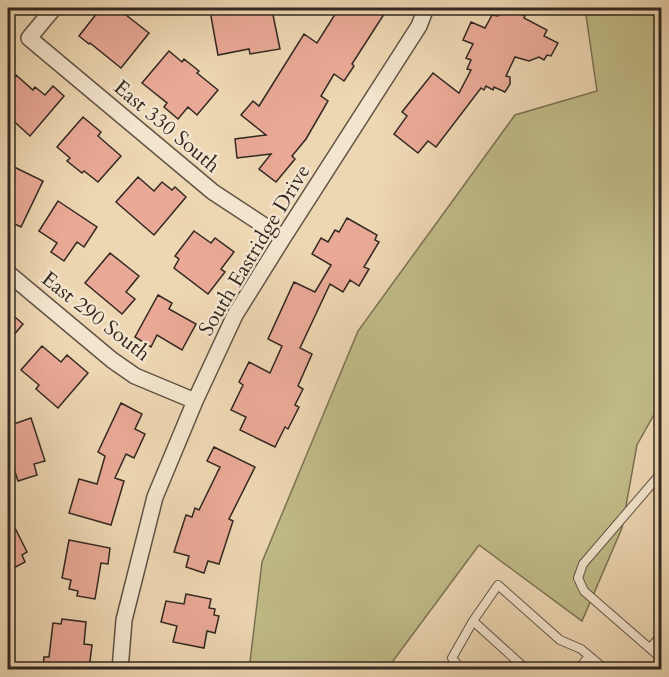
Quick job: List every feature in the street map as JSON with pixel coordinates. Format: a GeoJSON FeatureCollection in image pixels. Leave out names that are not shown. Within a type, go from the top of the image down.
{"type":"FeatureCollection","features":[{"type":"Feature","properties":{"kind":"street","name":"East 330 South"},"geometry":{"type":"LineString","coordinates":[[54,8],[30,38],[213,192],[283,238]]}},
{"type":"Feature","properties":{"kind":"street","name":"South Eastridge Drive"},"geometry":{"type":"LineString","coordinates":[[120,669],[124,620],[155,497],[195,401],[235,315],[419,26],[426,8]]}},
{"type":"Feature","properties":{"kind":"street","name":"East 290 South"},"geometry":{"type":"LineString","coordinates":[[8,273],[112,360],[135,376],[195,401]]}},
{"type":"Feature","properties":{"kind":"lane"},"geometry":{"type":"LineString","coordinates":[[662,472],[583,564],[578,578],[584,591],[662,658]]}},
{"type":"Feature","properties":{"kind":"lane"},"geometry":{"type":"LineString","coordinates":[[462,669],[452,658],[473,621],[498,585],[560,640],[581,649],[606,669]]}},
{"type":"Feature","properties":{"kind":"lane"},"geometry":{"type":"LineString","coordinates":[[473,621],[527,669]]}},
{"type":"Feature","properties":{"kind":"lane"},"geometry":{"type":"LineString","coordinates":[[650,648],[662,635]]}},
{"type":"Feature","properties":{"kind":"lane"},"geometry":{"type":"LineString","coordinates":[[578,669],[589,656]]}},
{"type":"Feature","properties":{"kind":"shaded area"},"geometry":{"type":"Polygon","coordinates":[[[585,8],[661,8],[661,402],[637,445],[622,528],[582,621],[479,545],[387,669],[249,670],[262,562],[358,331],[515,115],[597,91],[585,8]]]}},
{"type":"Feature","properties":{"kind":"building"},"geometry":{"type":"Polygon","coordinates":[[[101,8],[117,8],[149,33],[121,68],[79,36],[101,8]]]}},
{"type":"Feature","properties":{"kind":"building"},"geometry":{"type":"Polygon","coordinates":[[[230,8],[262,8],[262,12],[272,10],[280,49],[250,54],[249,49],[218,55],[210,11],[230,8]]]}},
{"type":"Feature","properties":{"kind":"building"},"geometry":{"type":"Polygon","coordinates":[[[339,8],[388,8],[352,64],[354,66],[344,81],[334,74],[321,96],[328,101],[306,139],[292,156],[295,159],[276,182],[259,169],[271,154],[237,158],[235,139],[266,135],[241,115],[253,101],[259,106],[304,34],[317,43],[339,8]]]}},
{"type":"Feature","properties":{"kind":"building"},"geometry":{"type":"Polygon","coordinates":[[[502,8],[525,16],[524,18],[547,30],[544,36],[558,43],[551,56],[547,55],[544,60],[539,57],[529,61],[515,57],[506,76],[510,77],[510,84],[505,92],[494,87],[493,90],[486,86],[484,90],[481,88],[436,147],[428,141],[418,153],[394,134],[407,116],[402,112],[433,73],[459,93],[471,70],[467,69],[471,60],[466,58],[473,44],[463,40],[471,22],[485,28],[492,15],[498,16],[502,8]]]}},
{"type":"Feature","properties":{"kind":"building"},"geometry":{"type":"Polygon","coordinates":[[[169,51],[182,62],[184,59],[218,90],[197,115],[188,107],[178,119],[164,107],[167,103],[142,83],[169,51]]]}},
{"type":"Feature","properties":{"kind":"building"},"geometry":{"type":"Polygon","coordinates":[[[16,75],[33,90],[35,87],[45,95],[53,86],[64,96],[30,136],[8,116],[8,85],[16,75]]]}},
{"type":"Feature","properties":{"kind":"building"},"geometry":{"type":"Polygon","coordinates":[[[83,117],[101,132],[98,136],[121,156],[98,182],[67,161],[70,158],[57,147],[83,117]]]}},
{"type":"Feature","properties":{"kind":"building"},"geometry":{"type":"Polygon","coordinates":[[[8,164],[43,181],[21,227],[10,222],[14,214],[8,211],[8,164]]]}},
{"type":"Feature","properties":{"kind":"building"},"geometry":{"type":"Polygon","coordinates":[[[138,177],[154,191],[162,182],[172,190],[175,187],[186,197],[154,235],[116,202],[138,177]]]}},
{"type":"Feature","properties":{"kind":"building"},"geometry":{"type":"Polygon","coordinates":[[[58,201],[97,227],[84,247],[77,242],[64,261],[51,252],[57,243],[39,231],[58,201]]]}},
{"type":"Feature","properties":{"kind":"building"},"geometry":{"type":"Polygon","coordinates":[[[347,218],[377,235],[375,240],[379,242],[364,267],[369,269],[359,286],[350,280],[343,292],[330,284],[300,348],[312,354],[298,386],[303,389],[295,405],[299,407],[288,429],[285,427],[275,447],[240,430],[246,417],[231,410],[243,385],[239,382],[249,362],[270,373],[282,346],[268,339],[294,282],[315,292],[331,265],[312,254],[321,238],[328,242],[335,230],[339,232],[347,218]]]}},
{"type":"Feature","properties":{"kind":"building"},"geometry":{"type":"Polygon","coordinates":[[[194,231],[211,243],[215,238],[234,252],[221,269],[225,272],[208,294],[174,268],[179,259],[175,256],[194,231]]]}},
{"type":"Feature","properties":{"kind":"building"},"geometry":{"type":"Polygon","coordinates":[[[110,253],[139,276],[126,292],[135,299],[122,314],[85,283],[110,253]]]}},
{"type":"Feature","properties":{"kind":"building"},"geometry":{"type":"Polygon","coordinates":[[[158,295],[172,303],[169,309],[196,324],[182,350],[157,335],[151,347],[135,337],[158,295]]]}},
{"type":"Feature","properties":{"kind":"building"},"geometry":{"type":"Polygon","coordinates":[[[8,311],[23,324],[8,342],[8,311]]]}},
{"type":"Feature","properties":{"kind":"building"},"geometry":{"type":"Polygon","coordinates":[[[42,346],[61,362],[67,355],[88,373],[58,408],[36,389],[39,385],[21,370],[42,346]]]}},
{"type":"Feature","properties":{"kind":"building"},"geometry":{"type":"Polygon","coordinates":[[[121,403],[142,414],[135,429],[145,434],[134,458],[126,454],[115,478],[124,481],[111,525],[69,513],[79,479],[97,484],[105,456],[98,452],[121,403]]]}},
{"type":"Feature","properties":{"kind":"building"},"geometry":{"type":"Polygon","coordinates":[[[31,418],[45,461],[34,464],[37,475],[18,481],[8,450],[8,426],[31,418]]]}},
{"type":"Feature","properties":{"kind":"building"},"geometry":{"type":"Polygon","coordinates":[[[214,447],[255,467],[229,519],[233,521],[219,564],[208,561],[204,573],[186,567],[189,556],[174,552],[186,515],[192,517],[195,508],[199,510],[220,467],[207,461],[214,447]]]}},
{"type":"Feature","properties":{"kind":"building"},"geometry":{"type":"Polygon","coordinates":[[[8,514],[27,552],[22,555],[25,562],[8,571],[8,514]]]}},
{"type":"Feature","properties":{"kind":"building"},"geometry":{"type":"Polygon","coordinates":[[[69,540],[110,548],[108,564],[101,563],[95,599],[77,596],[78,591],[69,589],[71,580],[62,578],[69,540]]]}},
{"type":"Feature","properties":{"kind":"building"},"geometry":{"type":"Polygon","coordinates":[[[186,594],[211,599],[209,608],[215,609],[214,615],[219,616],[215,633],[207,631],[204,648],[173,642],[177,626],[161,622],[166,601],[184,604],[186,594]]]}},
{"type":"Feature","properties":{"kind":"building"},"geometry":{"type":"Polygon","coordinates":[[[62,619],[86,622],[84,644],[92,645],[89,669],[43,669],[44,657],[49,657],[53,623],[61,624],[62,619]]]}}]}
